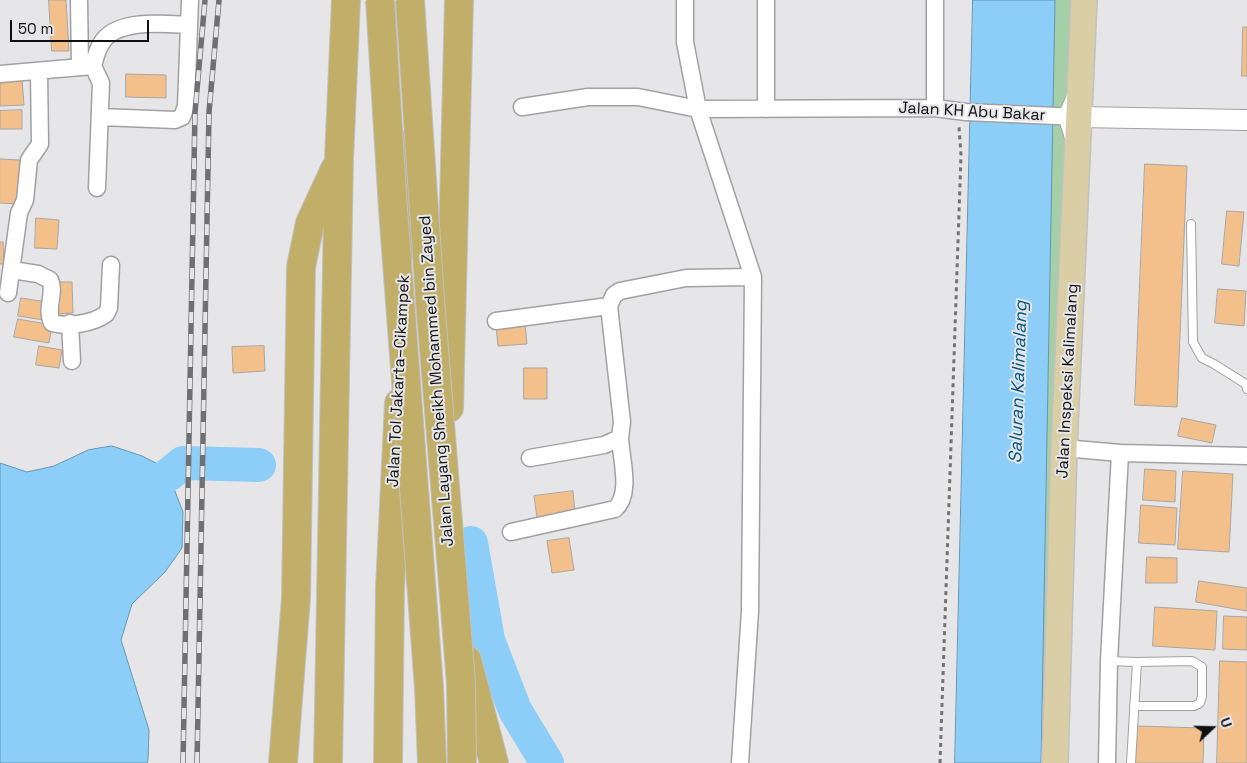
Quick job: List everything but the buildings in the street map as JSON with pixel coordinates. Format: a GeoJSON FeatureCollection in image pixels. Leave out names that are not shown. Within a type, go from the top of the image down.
{"type":"FeatureCollection","features":[{"type":"Feature","properties":{"kind":"highway"},"geometry":{"type":"LineString","coordinates":[[328,763],[339,159],[346,0]]}},
{"type":"Feature","properties":{"kind":"highway","name":"Jalan Layang Sheikh Mohammed bin Zayed"},"geometry":{"type":"LineString","coordinates":[[380,0],[393,210],[430,688],[432,763]]}},
{"type":"Feature","properties":{"kind":"highway","name":"Jalan Layang Sheikh Mohammed bin Zayed"},"geometry":{"type":"LineString","coordinates":[[410,0],[430,300],[460,683],[462,763]]}},
{"type":"Feature","properties":{"kind":"highway","name":"Jalan Tol Jakarta–Cikampek"},"geometry":{"type":"LineString","coordinates":[[388,763],[390,588],[407,208],[419,0]]}},
{"type":"Feature","properties":{"kind":"highway"},"geometry":{"type":"LineString","coordinates":[[459,0],[448,449],[449,513],[459,617],[472,684],[494,763]]}},
{"type":"Feature","properties":{"kind":"highway"},"geometry":{"type":"LineString","coordinates":[[283,763],[296,598],[301,267],[310,223],[339,159]]}},
{"type":"Feature","properties":{"kind":"main road","name":"Jalan Inspeksi Kalimalang"},"geometry":{"type":"LineString","coordinates":[[1055,763],[1064,448],[1078,167],[1070,116],[1081,76],[1084,0]]}},
{"type":"Feature","properties":{"kind":"street"},"geometry":{"type":"LineString","coordinates":[[79,0],[87,67],[101,83],[97,188]]}},
{"type":"Feature","properties":{"kind":"street"},"geometry":{"type":"LineString","coordinates":[[101,117],[175,120],[182,117],[185,112],[190,0]]}},
{"type":"Feature","properties":{"kind":"street"},"geometry":{"type":"LineString","coordinates":[[685,0],[685,42],[698,109],[753,277],[750,611],[740,763]]}},
{"type":"Feature","properties":{"kind":"street"},"geometry":{"type":"LineString","coordinates":[[766,0],[766,109]]}},
{"type":"Feature","properties":{"kind":"street"},"geometry":{"type":"LineString","coordinates":[[935,0],[935,108]]}},
{"type":"Feature","properties":{"kind":"street"},"geometry":{"type":"LineString","coordinates":[[87,67],[100,44],[107,36],[123,28],[140,23],[189,25]]}},
{"type":"Feature","properties":{"kind":"street"},"geometry":{"type":"LineString","coordinates":[[0,74],[87,67]]}},
{"type":"Feature","properties":{"kind":"street"},"geometry":{"type":"LineString","coordinates":[[8,293],[20,214],[25,200],[29,160],[40,144],[40,72]]}},
{"type":"Feature","properties":{"kind":"street","name":"Jalan KH Abu Bakar"},"geometry":{"type":"LineString","coordinates":[[522,107],[588,97],[638,97],[698,109],[935,108],[1070,116],[1247,120]]}},
{"type":"Feature","properties":{"kind":"street"},"geometry":{"type":"LineString","coordinates":[[12,270],[38,274],[50,280],[52,288],[48,312],[52,323],[70,323],[86,322],[106,314],[109,308],[111,265]]}},
{"type":"Feature","properties":{"kind":"street"},"geometry":{"type":"LineString","coordinates":[[511,532],[615,509],[620,505],[624,494],[620,438],[622,422],[609,306],[614,296],[620,291],[686,278],[753,277]]}},
{"type":"Feature","properties":{"kind":"street"},"geometry":{"type":"LineString","coordinates":[[496,321],[609,306]]}},
{"type":"Feature","properties":{"kind":"street"},"geometry":{"type":"LineString","coordinates":[[70,323],[72,361]]}},
{"type":"Feature","properties":{"kind":"street"},"geometry":{"type":"LineString","coordinates":[[530,458],[604,445],[620,438]]}},
{"type":"Feature","properties":{"kind":"street"},"geometry":{"type":"LineString","coordinates":[[1064,448],[1120,453],[1247,456]]}},
{"type":"Feature","properties":{"kind":"street"},"geometry":{"type":"LineString","coordinates":[[1107,763],[1109,661],[1120,453]]}},
{"type":"Feature","properties":{"kind":"lane"},"geometry":{"type":"LineString","coordinates":[[1191,224],[1193,342],[1202,358],[1246,384],[1247,389]]}},
{"type":"Feature","properties":{"kind":"lane"},"geometry":{"type":"LineString","coordinates":[[1109,661],[1137,662],[1146,660],[1198,663],[1203,674],[1200,703],[1194,706],[1134,706]]}},
{"type":"Feature","properties":{"kind":"lane"},"geometry":{"type":"LineString","coordinates":[[1131,763],[1137,662]]}},
{"type":"Feature","properties":{"kind":"path"},"geometry":{"type":"LineString","coordinates":[[940,763],[962,111]]}},
{"type":"Feature","properties":{"kind":"green space"},"geometry":{"type":"Polygon","coordinates":[[[1055,0],[1084,0],[1055,763],[1035,763],[1055,0]]]}},
{"type":"Feature","properties":{"kind":"water","name":"Saluran Kalimalang"},"geometry":{"type":"Polygon","coordinates":[[[973,0],[1055,0],[1041,763],[955,763],[973,0]]]}},
{"type":"Feature","properties":{"kind":"water"},"geometry":{"type":"Polygon","coordinates":[[[112,446],[142,456],[166,468],[183,512],[182,548],[165,572],[132,604],[121,640],[149,730],[147,763],[0,763],[0,463],[27,472],[54,466],[88,450],[112,446]]]}},
{"type":"Feature","properties":{"kind":"waterway"},"geometry":{"type":"LineString","coordinates":[[168,475],[183,463],[259,465]]}},
{"type":"Feature","properties":{"kind":"waterway"},"geometry":{"type":"LineString","coordinates":[[471,543],[488,640],[515,710],[547,763]]}},
{"type":"Feature","properties":{"kind":"railway"},"geometry":{"type":"LineString","coordinates":[[183,763],[195,112],[205,0]]}},
{"type":"Feature","properties":{"kind":"railway"},"geometry":{"type":"LineString","coordinates":[[197,763],[209,112],[219,0]]}}]}
